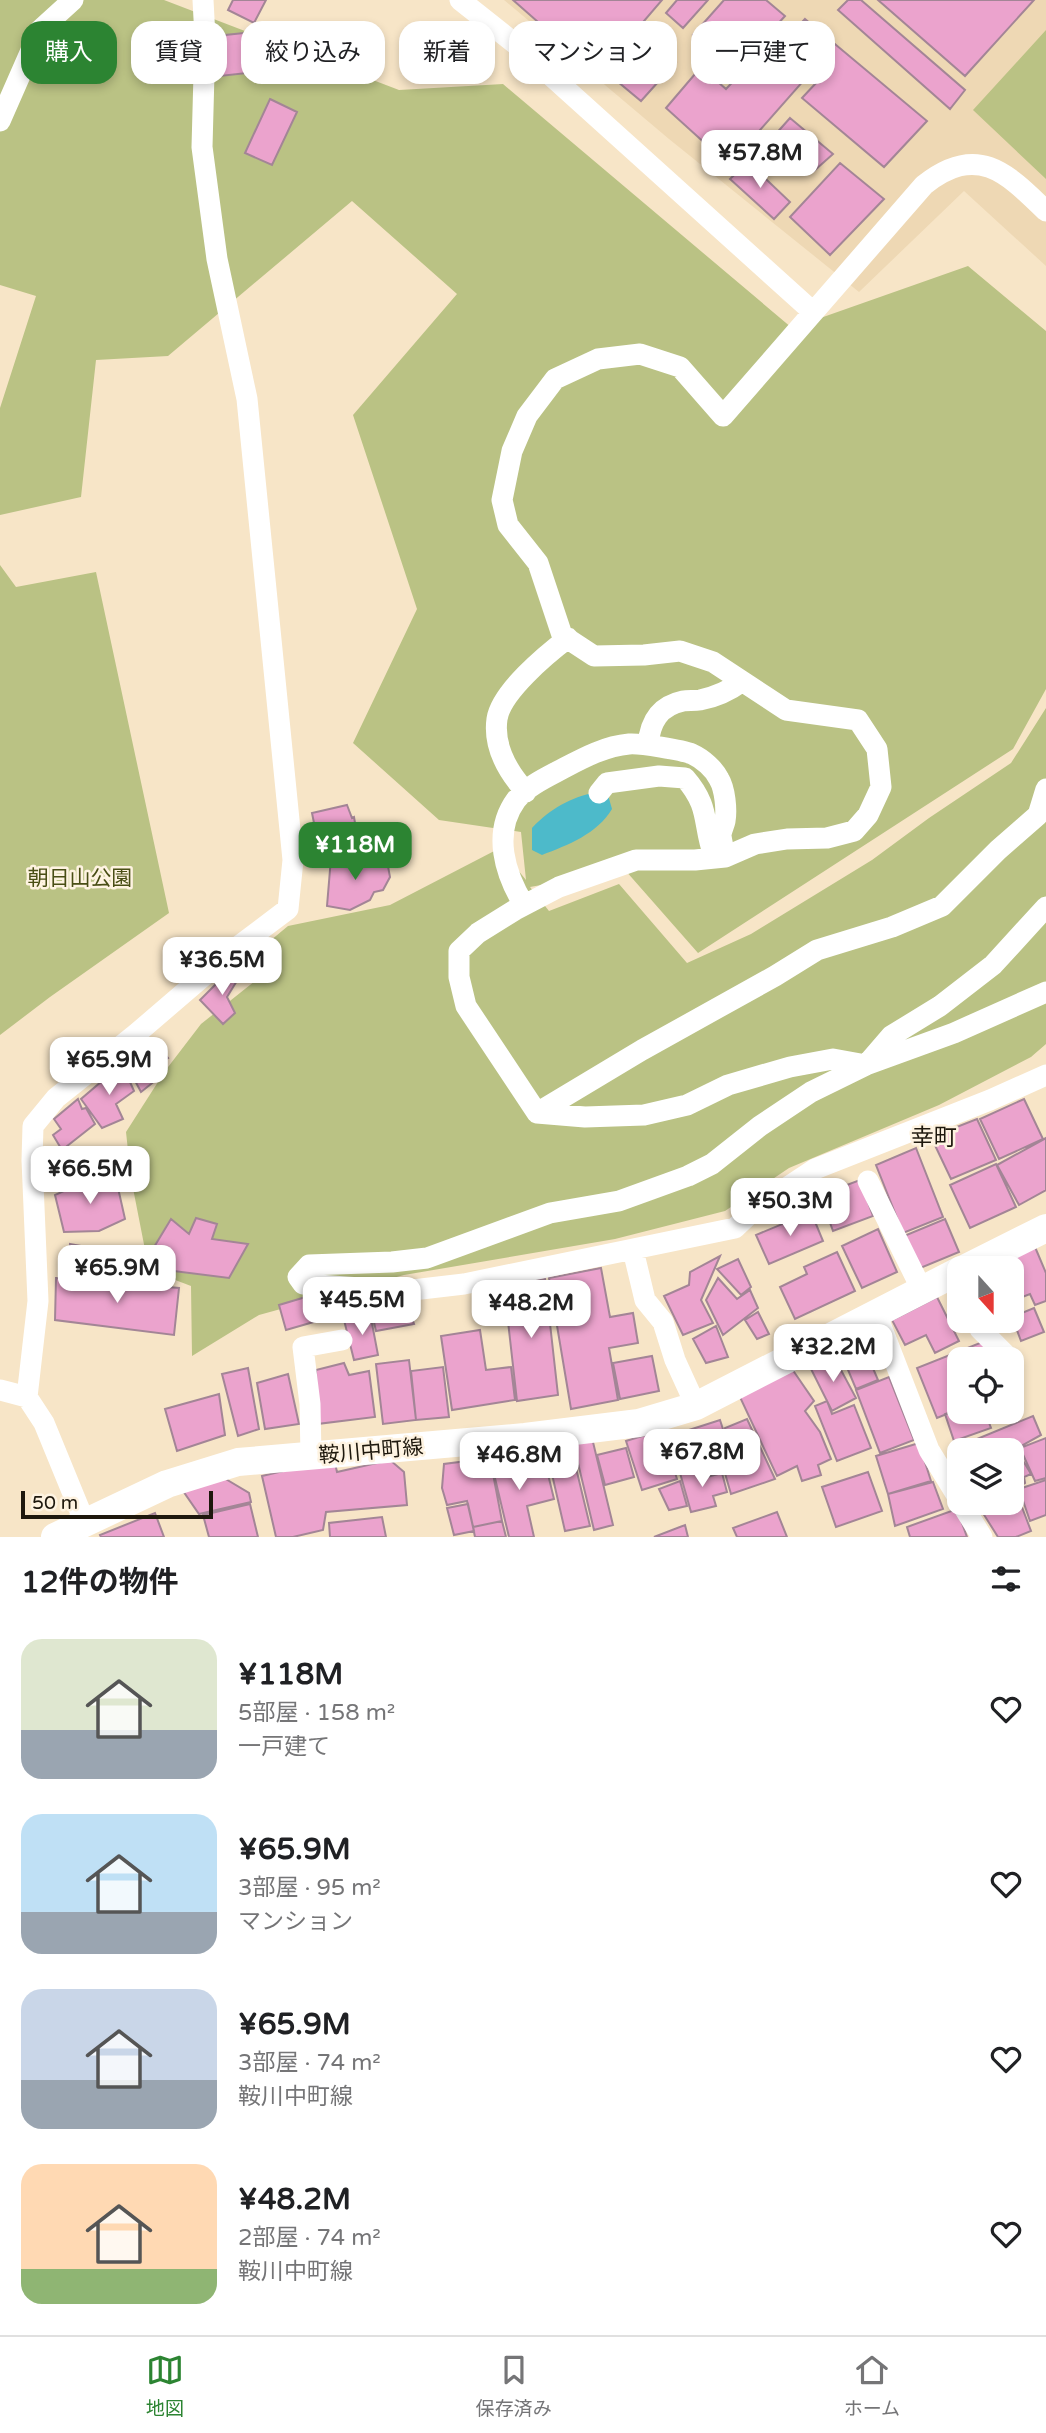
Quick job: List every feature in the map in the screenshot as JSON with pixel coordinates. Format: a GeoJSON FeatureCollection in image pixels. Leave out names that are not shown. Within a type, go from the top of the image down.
{"type":"FeatureCollection","features":[{"type":"Feature","properties":{"kind":"main road","name":"鞍川中町線"},"geometry":{"type":"LineString","coordinates":[[992,1256],[1046,1227]]}},
{"type":"Feature","properties":{"kind":"main road","name":"鞍川中町線"},"geometry":{"type":"LineString","coordinates":[[55,1537],[167,1484],[238,1462],[525,1437],[639,1423],[696,1406],[947,1279]]}},
{"type":"Feature","properties":{"kind":"street"},"geometry":{"type":"LineString","coordinates":[[0,121],[40,30],[73,0]]}},
{"type":"Feature","properties":{"kind":"street"},"geometry":{"type":"LineString","coordinates":[[85,1523],[44,1423],[27,1397],[38,1301],[33,1126],[56,1098],[235,949],[288,909],[293,860],[247,399],[217,259],[202,147],[205,37],[203,0]]}},
{"type":"Feature","properties":{"kind":"street"},"geometry":{"type":"LineString","coordinates":[[460,0],[518,46],[813,312]]}},
{"type":"Feature","properties":{"kind":"street"},"geometry":{"type":"LineString","coordinates":[[537,1113],[466,1006],[459,976],[459,951],[478,933],[559,887],[636,860],[720,858],[755,845],[787,839],[827,838],[854,831],[868,815],[881,788],[877,749],[858,720],[786,710],[713,662],[680,650],[644,655],[594,656],[562,635],[538,563],[508,525],[502,500],[512,451],[527,416],[555,379],[598,359],[640,354],[680,367],[723,416],[924,185],[940,172],[959,164],[975,163],[1003,172],[1046,211]]}},
{"type":"Feature","properties":{"kind":"street"},"geometry":{"type":"LineString","coordinates":[[526,792],[506,767],[498,736],[497,717],[506,699],[536,664],[568,638]]}},
{"type":"Feature","properties":{"kind":"street"},"geometry":{"type":"LineString","coordinates":[[648,745],[653,722],[660,710],[682,701],[701,700],[728,691],[741,682]]}},
{"type":"Feature","properties":{"kind":"street"},"geometry":{"type":"LineString","coordinates":[[524,905],[503,859],[503,836],[517,798],[589,754],[630,744],[691,754],[708,765],[720,780],[725,819],[720,858]]}},
{"type":"Feature","properties":{"kind":"street"},"geometry":{"type":"LineString","coordinates":[[599,793],[607,783],[659,776],[685,778],[698,793],[706,816],[707,837],[720,858]]}},
{"type":"Feature","properties":{"kind":"street"},"geometry":{"type":"LineString","coordinates":[[537,1113],[817,950],[892,926],[942,905],[1038,815],[1046,789]]}},
{"type":"Feature","properties":{"kind":"street"},"geometry":{"type":"LineString","coordinates":[[866,1065],[891,1036],[940,1006],[993,965],[1046,907]]}},
{"type":"Feature","properties":{"kind":"street"},"geometry":{"type":"LineString","coordinates":[[1046,992],[954,1033],[866,1065],[811,1092],[760,1126],[712,1164],[688,1176],[619,1201],[550,1213],[427,1258],[309,1265],[298,1277],[303,1284],[404,1291],[464,1284],[735,1228],[756,1208],[815,1169],[1046,1075]]}},
{"type":"Feature","properties":{"kind":"street"},"geometry":{"type":"LineString","coordinates":[[537,1113],[585,1117],[644,1115],[687,1105],[728,1085],[790,1067],[833,1059],[866,1065]]}},
{"type":"Feature","properties":{"kind":"street"},"geometry":{"type":"LineString","coordinates":[[868,1181],[922,1290]]}},
{"type":"Feature","properties":{"kind":"street"},"geometry":{"type":"LineString","coordinates":[[633,1250],[645,1300],[663,1322],[675,1360],[696,1406]]}},
{"type":"Feature","properties":{"kind":"street"},"geometry":{"type":"LineString","coordinates":[[876,1313],[929,1450],[947,1480]]}},
{"type":"Feature","properties":{"kind":"street"},"geometry":{"type":"LineString","coordinates":[[985,1334],[998,1347]]}},
{"type":"Feature","properties":{"kind":"street"},"geometry":{"type":"LineString","coordinates":[[311,1457],[310,1405],[303,1346],[342,1340]]}},
{"type":"Feature","properties":{"kind":"street"},"geometry":{"type":"LineString","coordinates":[[0,1390],[27,1397]]}},
{"type":"Feature","properties":{"kind":"street"},"geometry":{"type":"LineString","coordinates":[[969,1515],[982,1537]]}},
{"type":"Feature","properties":{"kind":"shaded area"},"geometry":{"type":"Polygon","coordinates":[[[504,0],[1046,0],[1046,266],[964,191],[859,292],[604,84],[677,84],[677,21],[529,21],[504,0]]]}},
{"type":"Feature","properties":{"kind":"green space"},"geometry":{"type":"Polygon","coordinates":[[[0,0],[164,0],[219,21],[131,21],[131,84],[227,84],[227,24],[241,29],[241,84],[383,84],[399,90],[503,84],[792,328],[968,266],[1046,331],[1046,689],[1013,749],[698,953],[625,870],[530,887],[549,911],[619,884],[687,963],[751,934],[872,860],[1011,763],[1046,708],[1046,1044],[1031,1057],[939,1105],[789,1168],[725,1211],[615,1239],[404,1275],[259,1315],[192,1356],[191,1286],[149,1270],[131,1178],[126,1132],[165,1071],[201,1024],[255,981],[246,961],[288,926],[390,905],[500,848],[526,880],[521,832],[439,820],[353,743],[417,609],[353,415],[457,294],[352,201],[168,356],[96,360],[81,497],[0,515],[0,408],[36,296],[0,285],[0,0]]]}},
{"type":"Feature","properties":{"kind":"green space"},"geometry":{"type":"Polygon","coordinates":[[[1046,30],[1046,179],[973,110],[1046,30]]]}},
{"type":"Feature","properties":{"kind":"green space","name":"朝日山公園"},"geometry":{"type":"Polygon","coordinates":[[[0,565],[16,587],[96,572],[169,913],[0,1035],[0,565]]]}},
{"type":"Feature","properties":{"kind":"water"},"geometry":{"type":"Polygon","coordinates":[[[596,792],[608,795],[612,809],[606,818],[572,843],[542,855],[532,850],[532,828],[539,821],[561,805],[596,792]]]}},
{"type":"Feature","properties":{"kind":"building"},"geometry":{"type":"Polygon","coordinates":[[[233,0],[266,0],[255,21],[228,10],[233,0]]]}},
{"type":"Feature","properties":{"kind":"building"},"geometry":{"type":"Polygon","coordinates":[[[513,0],[662,0],[644,21],[537,21],[513,0]]]}},
{"type":"Feature","properties":{"kind":"building"},"geometry":{"type":"Polygon","coordinates":[[[677,0],[708,0],[683,28],[666,13],[677,0]]]}},
{"type":"Feature","properties":{"kind":"building"},"geometry":{"type":"Polygon","coordinates":[[[724,0],[766,0],[785,16],[780,21],[705,21],[724,0]]]}},
{"type":"Feature","properties":{"kind":"building"},"geometry":{"type":"Polygon","coordinates":[[[848,0],[861,0],[965,90],[950,109],[838,10],[848,0]]]}},
{"type":"Feature","properties":{"kind":"building"},"geometry":{"type":"Polygon","coordinates":[[[878,0],[1034,0],[965,76],[878,0]]]}},
{"type":"Feature","properties":{"kind":"building"},"geometry":{"type":"Polygon","coordinates":[[[241,33],[241,74],[227,75],[227,35],[241,33]]]}},
{"type":"Feature","properties":{"kind":"building"},"geometry":{"type":"Polygon","coordinates":[[[835,44],[927,121],[884,167],[802,98],[815,84],[835,84],[835,44]]]}},
{"type":"Feature","properties":{"kind":"building"},"geometry":{"type":"Polygon","coordinates":[[[691,79],[691,84],[720,84],[726,89],[731,84],[801,84],[729,165],[666,108],[691,79]]]}},
{"type":"Feature","properties":{"kind":"building"},"geometry":{"type":"Polygon","coordinates":[[[621,84],[656,84],[641,101],[621,84]]]}},
{"type":"Feature","properties":{"kind":"building"},"geometry":{"type":"Polygon","coordinates":[[[270,99],[297,112],[272,165],[245,153],[270,99]]]}},
{"type":"Feature","properties":{"kind":"building"},"geometry":{"type":"Polygon","coordinates":[[[790,118],[833,154],[814,171],[774,136],[790,118]]]}},
{"type":"Feature","properties":{"kind":"building"},"geometry":{"type":"Polygon","coordinates":[[[748,162],[790,202],[774,219],[730,179],[748,162]]]}},
{"type":"Feature","properties":{"kind":"building"},"geometry":{"type":"Polygon","coordinates":[[[840,163],[884,199],[830,255],[790,217],[840,163]]]}},
{"type":"Feature","properties":{"kind":"building"},"geometry":{"type":"Polygon","coordinates":[[[347,805],[352,818],[354,817],[358,840],[319,848],[312,813],[347,805]]]}},
{"type":"Feature","properties":{"kind":"building"},"geometry":{"type":"Polygon","coordinates":[[[395,840],[395,857],[380,864],[356,860],[358,841],[395,840]]]}},
{"type":"Feature","properties":{"kind":"building"},"geometry":{"type":"Polygon","coordinates":[[[331,858],[387,861],[390,877],[383,890],[374,892],[370,900],[350,910],[327,906],[331,858]]]}},
{"type":"Feature","properties":{"kind":"building"},"geometry":{"type":"Polygon","coordinates":[[[232,968],[240,976],[227,997],[235,1013],[223,1024],[200,1000],[232,968]]]}},
{"type":"Feature","properties":{"kind":"building"},"geometry":{"type":"Polygon","coordinates":[[[155,1043],[168,1058],[151,1068],[156,1080],[141,1092],[125,1062],[155,1043]]]}},
{"type":"Feature","properties":{"kind":"building"},"geometry":{"type":"Polygon","coordinates":[[[122,1064],[134,1091],[116,1104],[123,1119],[102,1128],[81,1099],[122,1064]]]}},
{"type":"Feature","properties":{"kind":"building"},"geometry":{"type":"Polygon","coordinates":[[[78,1099],[82,1109],[86,1108],[95,1124],[62,1150],[53,1135],[61,1129],[54,1119],[78,1099]]]}},
{"type":"Feature","properties":{"kind":"building"},"geometry":{"type":"Polygon","coordinates":[[[1024,1099],[1043,1139],[999,1159],[980,1119],[1024,1099]]]}},
{"type":"Feature","properties":{"kind":"building"},"geometry":{"type":"Polygon","coordinates":[[[977,1119],[996,1160],[951,1179],[931,1137],[977,1119]]]}},
{"type":"Feature","properties":{"kind":"building"},"geometry":{"type":"Polygon","coordinates":[[[1046,1138],[1046,1190],[1019,1205],[997,1165],[1046,1138]]]}},
{"type":"Feature","properties":{"kind":"building"},"geometry":{"type":"Polygon","coordinates":[[[916,1148],[943,1217],[903,1233],[876,1165],[916,1148]]]}},
{"type":"Feature","properties":{"kind":"building"},"geometry":{"type":"Polygon","coordinates":[[[996,1164],[1016,1207],[970,1228],[950,1185],[996,1164]]]}},
{"type":"Feature","properties":{"kind":"building"},"geometry":{"type":"Polygon","coordinates":[[[116,1179],[125,1219],[99,1231],[64,1232],[55,1195],[83,1182],[116,1179]]]}},
{"type":"Feature","properties":{"kind":"building"},"geometry":{"type":"Polygon","coordinates":[[[860,1180],[873,1216],[833,1231],[820,1195],[860,1180]]]}},
{"type":"Feature","properties":{"kind":"building"},"geometry":{"type":"Polygon","coordinates":[[[811,1212],[823,1241],[769,1264],[756,1235],[811,1212]]]}},
{"type":"Feature","properties":{"kind":"building"},"geometry":{"type":"Polygon","coordinates":[[[196,1218],[217,1224],[212,1239],[248,1244],[229,1278],[142,1267],[171,1219],[189,1234],[196,1218]]]}},
{"type":"Feature","properties":{"kind":"building"},"geometry":{"type":"Polygon","coordinates":[[[945,1219],[959,1252],[918,1269],[904,1236],[945,1219]]]}},
{"type":"Feature","properties":{"kind":"building"},"geometry":{"type":"Polygon","coordinates":[[[878,1229],[897,1272],[862,1288],[842,1246],[878,1229]]]}},
{"type":"Feature","properties":{"kind":"building"},"geometry":{"type":"Polygon","coordinates":[[[70,1244],[114,1252],[115,1276],[68,1270],[70,1244]]]}},
{"type":"Feature","properties":{"kind":"building"},"geometry":{"type":"Polygon","coordinates":[[[1035,1247],[1046,1273],[1046,1301],[1035,1305],[1030,1294],[1024,1296],[1024,1256],[1018,1256],[1035,1247]]]}},
{"type":"Feature","properties":{"kind":"building"},"geometry":{"type":"Polygon","coordinates":[[[837,1252],[855,1291],[795,1319],[780,1287],[807,1274],[804,1267],[837,1252]]]}},
{"type":"Feature","properties":{"kind":"building"},"geometry":{"type":"Polygon","coordinates":[[[720,1256],[701,1300],[713,1323],[683,1335],[664,1296],[689,1285],[690,1272],[720,1256]]]}},
{"type":"Feature","properties":{"kind":"building"},"geometry":{"type":"Polygon","coordinates":[[[738,1259],[751,1287],[741,1295],[717,1269],[738,1259]]]}},
{"type":"Feature","properties":{"kind":"building"},"geometry":{"type":"Polygon","coordinates":[[[601,1268],[610,1317],[633,1313],[638,1343],[609,1348],[618,1400],[571,1409],[549,1278],[601,1268]]]}},
{"type":"Feature","properties":{"kind":"building"},"geometry":{"type":"Polygon","coordinates":[[[56,1278],[179,1288],[174,1335],[55,1320],[56,1278]]]}},
{"type":"Feature","properties":{"kind":"building"},"geometry":{"type":"Polygon","coordinates":[[[718,1278],[737,1299],[750,1290],[758,1308],[723,1335],[706,1300],[718,1278]]]}},
{"type":"Feature","properties":{"kind":"building"},"geometry":{"type":"Polygon","coordinates":[[[545,1279],[558,1395],[517,1401],[504,1286],[545,1279]]]}},
{"type":"Feature","properties":{"kind":"building"},"geometry":{"type":"Polygon","coordinates":[[[404,1294],[414,1324],[376,1331],[369,1301],[404,1294]]]}},
{"type":"Feature","properties":{"kind":"building"},"geometry":{"type":"Polygon","coordinates":[[[309,1296],[317,1321],[286,1330],[279,1305],[309,1296]]]}},
{"type":"Feature","properties":{"kind":"building"},"geometry":{"type":"Polygon","coordinates":[[[937,1297],[947,1317],[947,1334],[956,1334],[959,1341],[935,1353],[926,1335],[905,1345],[892,1320],[937,1297]]]}},
{"type":"Feature","properties":{"kind":"building"},"geometry":{"type":"Polygon","coordinates":[[[1034,1308],[1044,1332],[1021,1341],[1018,1334],[1024,1334],[1024,1312],[1034,1308]]]}},
{"type":"Feature","properties":{"kind":"building"},"geometry":{"type":"Polygon","coordinates":[[[758,1312],[769,1334],[757,1339],[745,1320],[758,1312]]]}},
{"type":"Feature","properties":{"kind":"building"},"geometry":{"type":"Polygon","coordinates":[[[370,1313],[378,1355],[354,1360],[344,1320],[370,1313]]]}},
{"type":"Feature","properties":{"kind":"building"},"geometry":{"type":"Polygon","coordinates":[[[716,1326],[728,1357],[706,1363],[693,1339],[716,1326]]]}},
{"type":"Feature","properties":{"kind":"building"},"geometry":{"type":"Polygon","coordinates":[[[480,1330],[486,1370],[511,1367],[515,1400],[452,1410],[441,1336],[480,1330]]]}},
{"type":"Feature","properties":{"kind":"building"},"geometry":{"type":"Polygon","coordinates":[[[872,1332],[884,1360],[872,1366],[878,1380],[856,1389],[838,1346],[872,1332]]]}},
{"type":"Feature","properties":{"kind":"building"},"geometry":{"type":"Polygon","coordinates":[[[985,1341],[988,1347],[970,1347],[985,1341]]]}},
{"type":"Feature","properties":{"kind":"building"},"geometry":{"type":"Polygon","coordinates":[[[652,1356],[659,1391],[620,1399],[613,1363],[652,1356]]]}},
{"type":"Feature","properties":{"kind":"building"},"geometry":{"type":"Polygon","coordinates":[[[947,1356],[947,1414],[937,1418],[917,1368],[947,1356]]]}},
{"type":"Feature","properties":{"kind":"building"},"geometry":{"type":"Polygon","coordinates":[[[834,1357],[856,1398],[832,1411],[811,1369],[834,1357]]]}},
{"type":"Feature","properties":{"kind":"building"},"geometry":{"type":"Polygon","coordinates":[[[409,1360],[416,1420],[383,1424],[376,1364],[409,1360]]]}},
{"type":"Feature","properties":{"kind":"building"},"geometry":{"type":"Polygon","coordinates":[[[344,1363],[349,1375],[369,1371],[375,1417],[317,1424],[316,1370],[344,1363]]]}},
{"type":"Feature","properties":{"kind":"building"},"geometry":{"type":"Polygon","coordinates":[[[790,1366],[814,1401],[805,1411],[820,1432],[831,1459],[818,1465],[821,1475],[802,1481],[797,1466],[777,1476],[739,1395],[790,1366]]]}},
{"type":"Feature","properties":{"kind":"building"},"geometry":{"type":"Polygon","coordinates":[[[443,1367],[449,1417],[416,1420],[411,1371],[443,1367]]]}},
{"type":"Feature","properties":{"kind":"building"},"geometry":{"type":"Polygon","coordinates":[[[248,1368],[259,1429],[238,1436],[222,1374],[248,1368]]]}},
{"type":"Feature","properties":{"kind":"building"},"geometry":{"type":"Polygon","coordinates":[[[288,1374],[299,1424],[265,1429],[257,1383],[288,1374]]]}},
{"type":"Feature","properties":{"kind":"building"},"geometry":{"type":"Polygon","coordinates":[[[889,1377],[914,1440],[880,1453],[856,1390],[889,1377]]]}},
{"type":"Feature","properties":{"kind":"building"},"geometry":{"type":"Polygon","coordinates":[[[219,1394],[225,1435],[177,1451],[165,1409],[219,1394]]]}},
{"type":"Feature","properties":{"kind":"building"},"geometry":{"type":"Polygon","coordinates":[[[827,1401],[832,1414],[854,1405],[871,1448],[837,1461],[815,1406],[827,1401]]]}},
{"type":"Feature","properties":{"kind":"building"},"geometry":{"type":"Polygon","coordinates":[[[1033,1416],[1041,1435],[1024,1444],[1024,1438],[979,1438],[1014,1424],[1024,1424],[1024,1420],[1033,1416]]]}},
{"type":"Feature","properties":{"kind":"building"},"geometry":{"type":"Polygon","coordinates":[[[747,1419],[775,1479],[731,1494],[724,1470],[735,1464],[725,1428],[747,1419]]]}},
{"type":"Feature","properties":{"kind":"building"},"geometry":{"type":"Polygon","coordinates":[[[720,1420],[734,1463],[706,1472],[704,1464],[679,1472],[673,1455],[663,1454],[658,1440],[720,1420]]]}},
{"type":"Feature","properties":{"kind":"building"},"geometry":{"type":"Polygon","coordinates":[[[948,1424],[990,1424],[991,1428],[963,1438],[953,1438],[948,1424]]]}},
{"type":"Feature","properties":{"kind":"building"},"geometry":{"type":"Polygon","coordinates":[[[652,1433],[660,1460],[670,1456],[677,1479],[642,1490],[626,1441],[652,1433]]]}},
{"type":"Feature","properties":{"kind":"building"},"geometry":{"type":"Polygon","coordinates":[[[592,1438],[613,1525],[594,1530],[573,1442],[592,1438]]]}},
{"type":"Feature","properties":{"kind":"building"},"geometry":{"type":"Polygon","coordinates":[[[1046,1438],[1046,1478],[1035,1481],[1024,1457],[1024,1446],[1046,1438]]]}},
{"type":"Feature","properties":{"kind":"building"},"geometry":{"type":"Polygon","coordinates":[[[570,1443],[590,1526],[565,1531],[546,1448],[570,1443]]]}},
{"type":"Feature","properties":{"kind":"building"},"geometry":{"type":"Polygon","coordinates":[[[919,1443],[931,1481],[888,1494],[876,1456],[919,1443]]]}},
{"type":"Feature","properties":{"kind":"building"},"geometry":{"type":"Polygon","coordinates":[[[511,1448],[517,1473],[546,1466],[554,1499],[527,1506],[534,1537],[509,1537],[489,1453],[511,1448]]]}},
{"type":"Feature","properties":{"kind":"building"},"geometry":{"type":"Polygon","coordinates":[[[626,1448],[634,1477],[605,1485],[597,1455],[626,1448]]]}},
{"type":"Feature","properties":{"kind":"building"},"geometry":{"type":"Polygon","coordinates":[[[490,1458],[502,1521],[473,1527],[467,1501],[447,1505],[442,1488],[444,1464],[490,1458]]]}},
{"type":"Feature","properties":{"kind":"building"},"geometry":{"type":"Polygon","coordinates":[[[334,1459],[337,1472],[390,1460],[404,1472],[407,1505],[326,1512],[323,1530],[293,1537],[276,1537],[262,1476],[334,1459]]]}},
{"type":"Feature","properties":{"kind":"building"},"geometry":{"type":"Polygon","coordinates":[[[1024,1462],[1031,1474],[1024,1477],[1024,1462]]]}},
{"type":"Feature","properties":{"kind":"building"},"geometry":{"type":"Polygon","coordinates":[[[701,1467],[703,1478],[722,1473],[727,1492],[713,1496],[716,1506],[691,1512],[680,1473],[701,1467]]]}},
{"type":"Feature","properties":{"kind":"building"},"geometry":{"type":"Polygon","coordinates":[[[868,1472],[882,1511],[836,1527],[822,1487],[868,1472]]]}},
{"type":"Feature","properties":{"kind":"building"},"geometry":{"type":"Polygon","coordinates":[[[219,1475],[249,1493],[251,1502],[199,1514],[181,1488],[219,1475]]]}},
{"type":"Feature","properties":{"kind":"building"},"geometry":{"type":"Polygon","coordinates":[[[1046,1480],[1046,1515],[1030,1521],[1024,1504],[1024,1487],[1046,1480]]]}},
{"type":"Feature","properties":{"kind":"building"},"geometry":{"type":"Polygon","coordinates":[[[680,1481],[687,1506],[669,1510],[659,1489],[680,1481]]]}},
{"type":"Feature","properties":{"kind":"building"},"geometry":{"type":"Polygon","coordinates":[[[933,1482],[943,1509],[895,1526],[888,1494],[933,1482]]]}},
{"type":"Feature","properties":{"kind":"building"},"geometry":{"type":"Polygon","coordinates":[[[250,1504],[258,1537],[209,1537],[203,1515],[250,1504]]]}},
{"type":"Feature","properties":{"kind":"building"},"geometry":{"type":"Polygon","coordinates":[[[468,1504],[474,1531],[454,1535],[447,1508],[468,1504]]]}},
{"type":"Feature","properties":{"kind":"building"},"geometry":{"type":"Polygon","coordinates":[[[777,1512],[787,1537],[737,1537],[733,1528],[777,1512]]]}},
{"type":"Feature","properties":{"kind":"building"},"geometry":{"type":"Polygon","coordinates":[[[1024,1512],[1031,1531],[1016,1537],[998,1537],[984,1515],[1024,1515],[1024,1512]]]}},
{"type":"Feature","properties":{"kind":"building"},"geometry":{"type":"Polygon","coordinates":[[[155,1513],[164,1537],[100,1535],[155,1513]]]}},
{"type":"Feature","properties":{"kind":"building"},"geometry":{"type":"Polygon","coordinates":[[[947,1513],[947,1515],[959,1515],[967,1537],[910,1537],[907,1527],[947,1513]]]}},
{"type":"Feature","properties":{"kind":"building"},"geometry":{"type":"Polygon","coordinates":[[[382,1517],[386,1537],[330,1537],[329,1523],[382,1517]]]}},
{"type":"Feature","properties":{"kind":"building"},"geometry":{"type":"Polygon","coordinates":[[[502,1521],[506,1537],[475,1537],[473,1527],[502,1521]]]}},
{"type":"Feature","properties":{"kind":"building"},"geometry":{"type":"Polygon","coordinates":[[[685,1525],[688,1537],[654,1537],[685,1525]]]}},
{"type":"Feature","properties":{"kind":"district","name":"幸町"},"geometry":{"type":"Point","coordinates":[934,1137]}}]}
